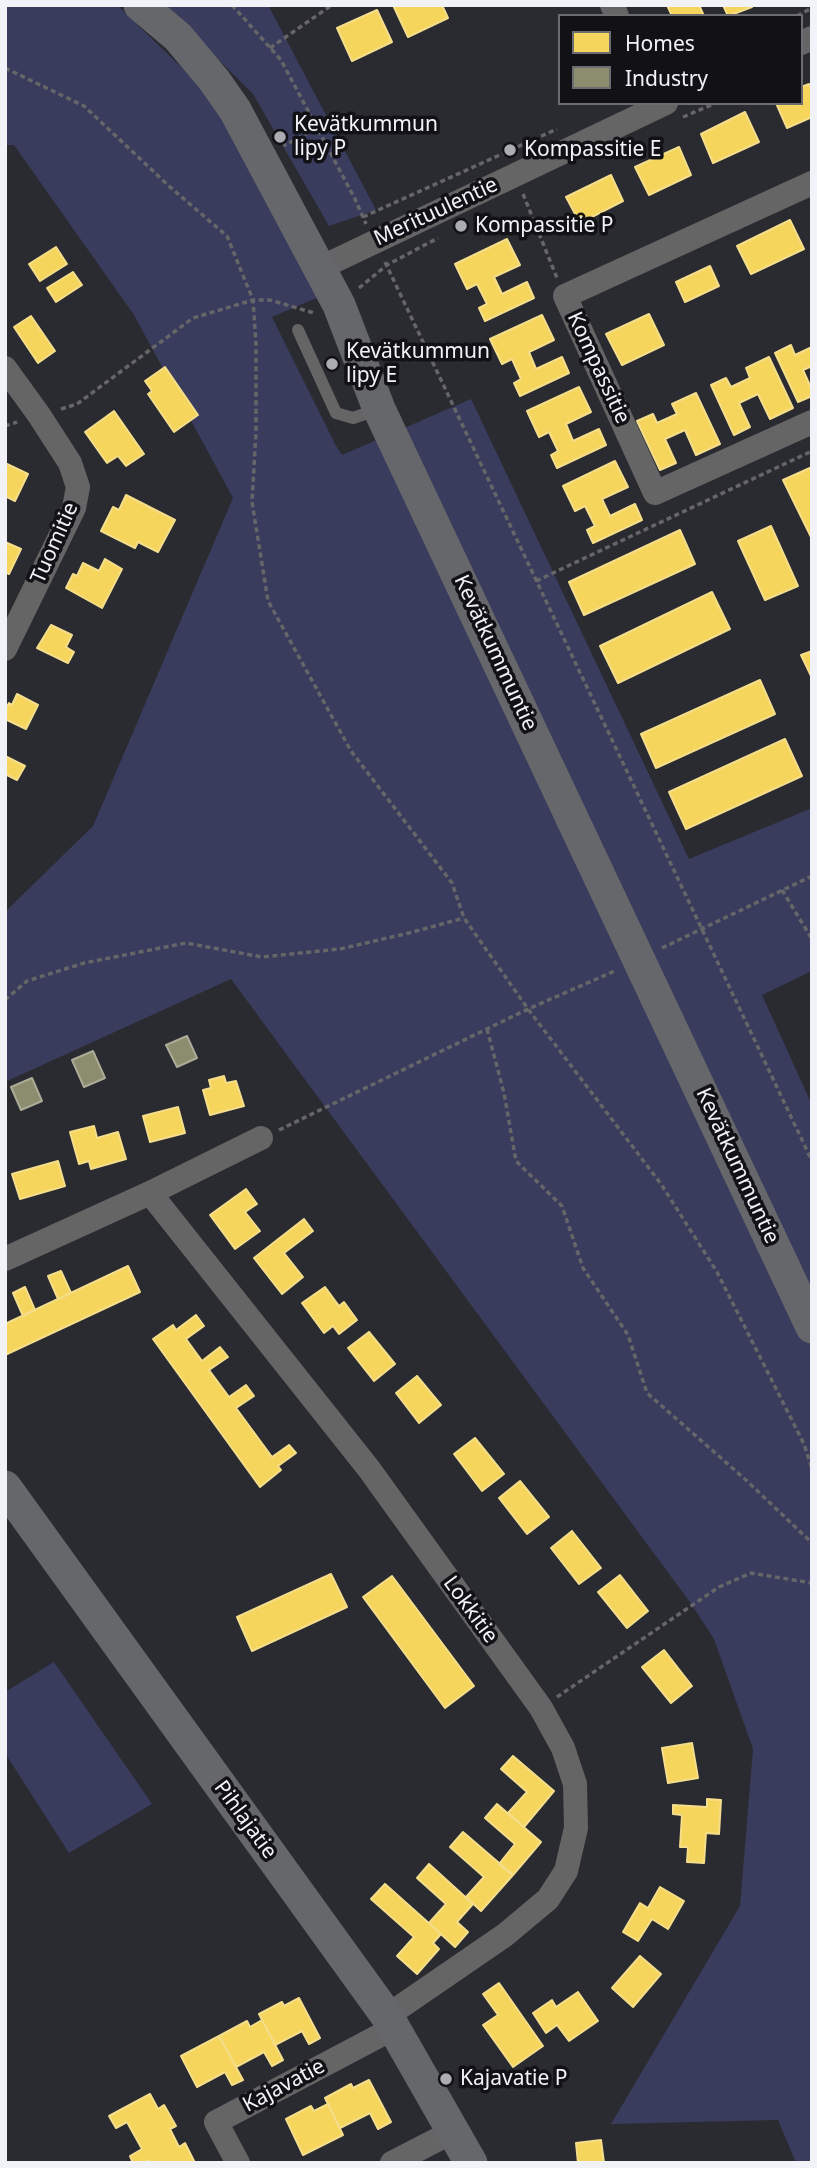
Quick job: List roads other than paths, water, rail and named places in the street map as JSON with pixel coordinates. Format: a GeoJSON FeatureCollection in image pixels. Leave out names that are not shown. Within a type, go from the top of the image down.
{"type":"FeatureCollection","features":[{"type":"Feature","properties":{"kind":"street","name":"Kevätkummuntie"},"geometry":{"type":"LineString","coordinates":[[140,5],[178,37],[235,110],[339,305],[379,409],[812,1327]]}},
{"type":"Feature","properties":{"kind":"street","name":"Merituulentie"},"geometry":{"type":"LineString","coordinates":[[320,268],[659,105]]}},
{"type":"Feature","properties":{"kind":"street","name":"Kompassitie"},"geometry":{"type":"LineString","coordinates":[[811,423],[655,493],[565,296],[812,183]]}},
{"type":"Feature","properties":{"kind":"street","name":"Tuomitie"},"geometry":{"type":"LineString","coordinates":[[5,368],[70,463],[78,487],[74,508],[5,649]]}},
{"type":"Feature","properties":{"kind":"street"},"geometry":{"type":"LineString","coordinates":[[5,1259],[150,1193],[261,1138]]}},
{"type":"Feature","properties":{"kind":"street","name":"Lokkitie"},"geometry":{"type":"LineString","coordinates":[[150,1193],[369,1469],[541,1708],[563,1748],[575,1784],[576,1828],[566,1871],[548,1899],[505,1936],[390,2022]]}},
{"type":"Feature","properties":{"kind":"street","name":"Pihlajatie"},"geometry":{"type":"LineString","coordinates":[[5,1487],[390,2022],[471,2163]]}},
{"type":"Feature","properties":{"kind":"street","name":"Kajavatie"},"geometry":{"type":"LineString","coordinates":[[238,2163],[216,2122],[390,2022]]}},
{"type":"Feature","properties":{"kind":"street"},"geometry":{"type":"LineString","coordinates":[[392,2163],[454,2131]]}},
{"type":"Feature","properties":{"kind":"lane"},"geometry":{"type":"LineString","coordinates":[[299,330],[336,413],[353,418],[379,409]]}},
{"type":"Feature","properties":{"kind":"place","name":"Kevätkummun lipy P"},"geometry":{"type":"Point","coordinates":[280,137]}},
{"type":"Feature","properties":{"kind":"place","name":"Kompassitie E"},"geometry":{"type":"Point","coordinates":[510,150]}},
{"type":"Feature","properties":{"kind":"place","name":"Kompassitie P"},"geometry":{"type":"Point","coordinates":[461,226]}},
{"type":"Feature","properties":{"kind":"place","name":"Kevätkummun lipy E"},"geometry":{"type":"Point","coordinates":[332,364]}},
{"type":"Feature","properties":{"kind":"place","name":"Kajavatie P"},"geometry":{"type":"Point","coordinates":[446,2079]}}]}
